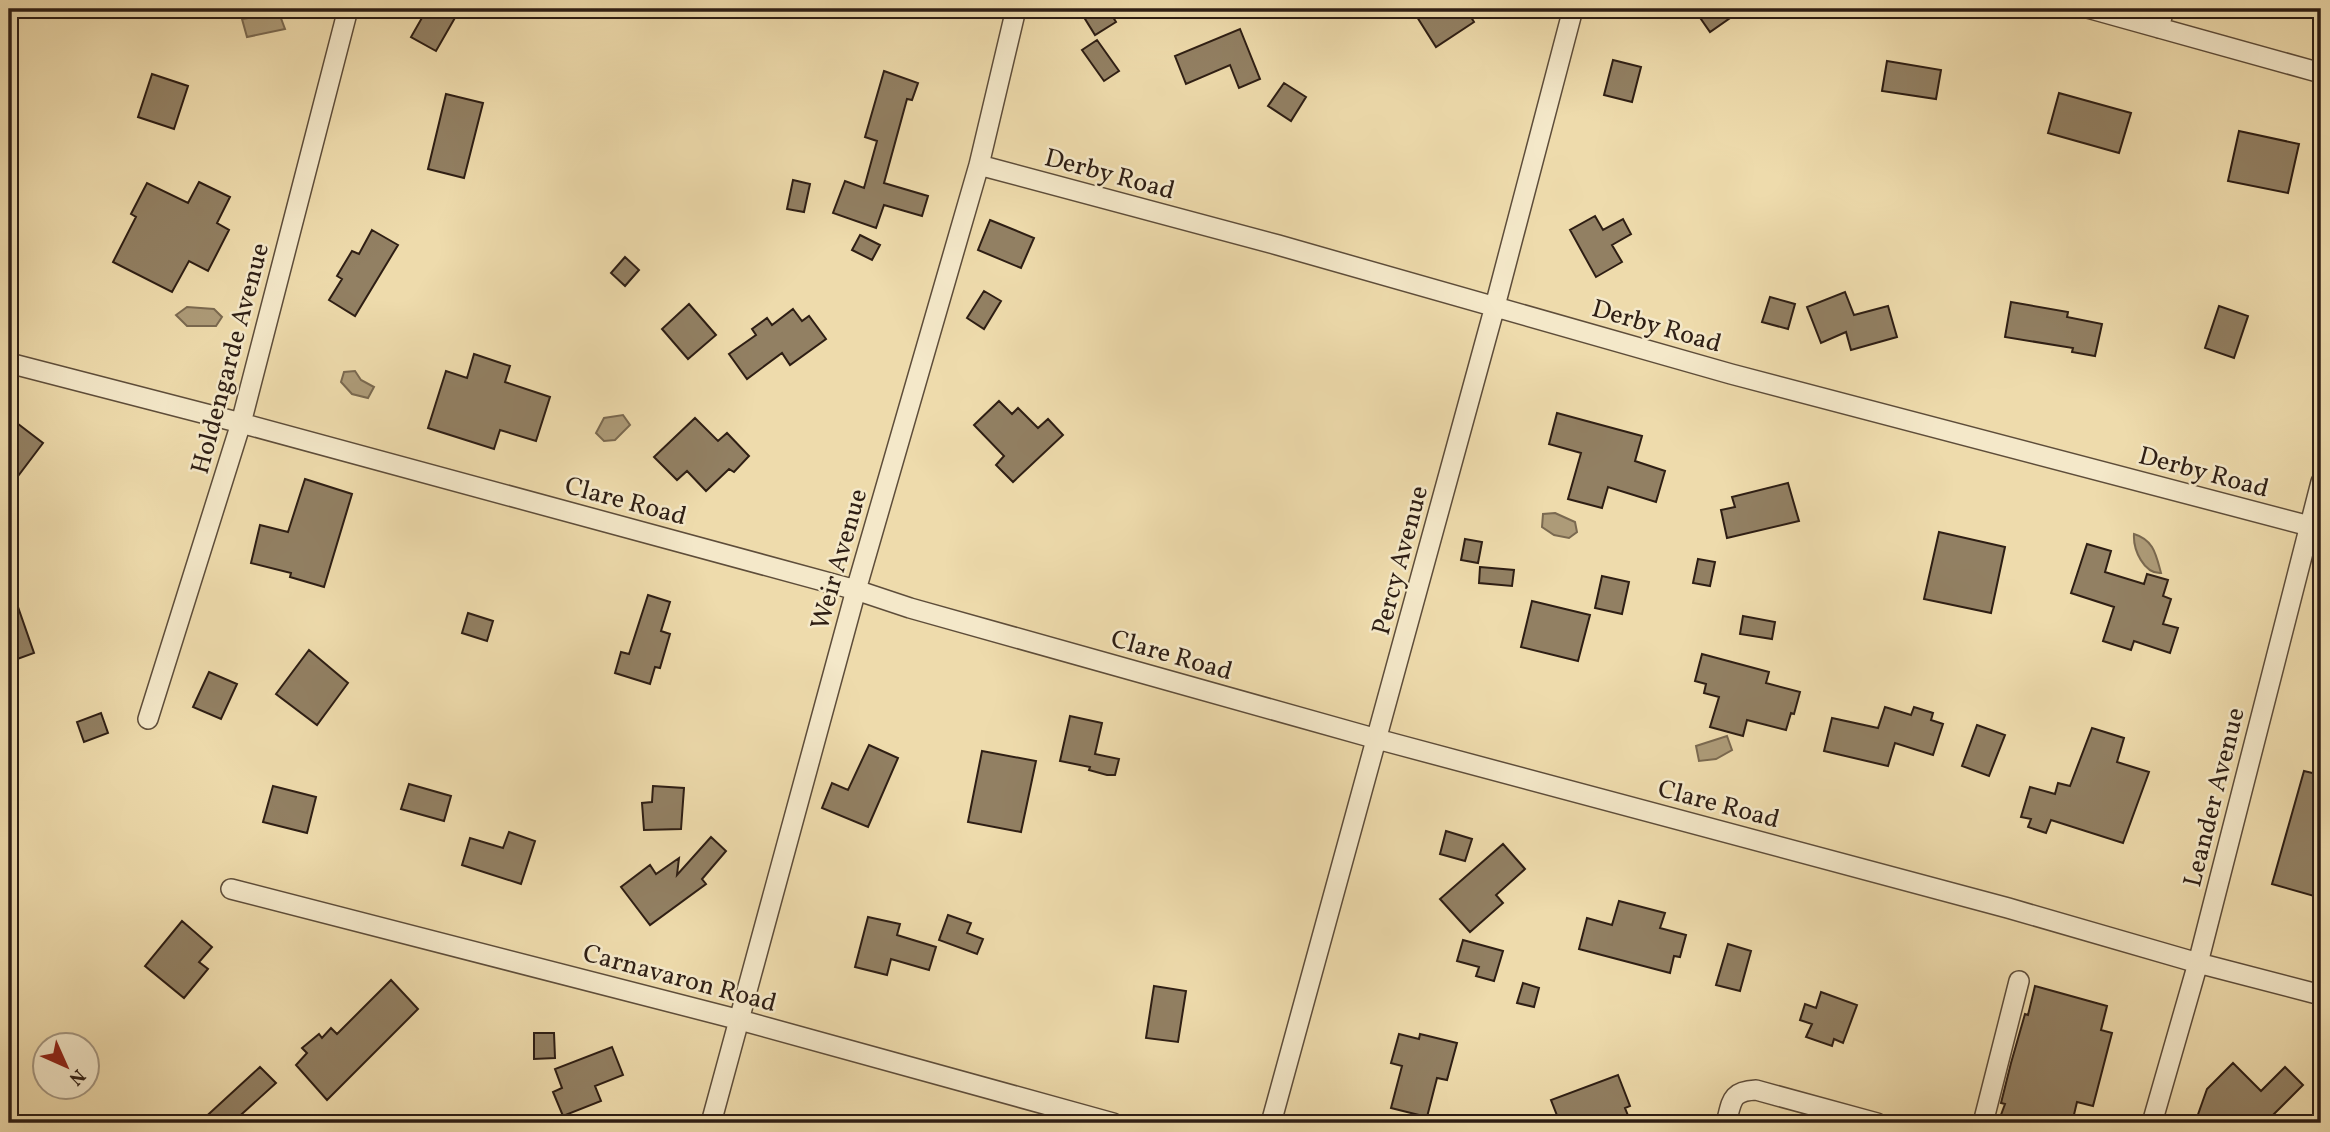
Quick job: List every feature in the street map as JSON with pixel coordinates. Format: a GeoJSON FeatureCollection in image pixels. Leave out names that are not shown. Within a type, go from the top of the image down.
{"type":"FeatureCollection","features":[{"type":"Feature","properties":{"kind":"street","name":"Holdengarde Avenue"},"geometry":{"type":"LineString","coordinates":[[148,719],[241,423],[348,9]]}},
{"type":"Feature","properties":{"kind":"street","name":"Weir Avenue"},"geometry":{"type":"LineString","coordinates":[[711,1123],[856,590],[979,165],[1016,9]]}},
{"type":"Feature","properties":{"kind":"street","name":"Percy Avenue"},"geometry":{"type":"LineString","coordinates":[[1270,1123],[1495,306],[1573,9]]}},
{"type":"Feature","properties":{"kind":"street"},"geometry":{"type":"LineString","coordinates":[[2091,9],[2321,73]]}},
{"type":"Feature","properties":{"kind":"street"},"geometry":{"type":"LineString","coordinates":[[2159,28],[2164,9]]}},
{"type":"Feature","properties":{"kind":"street","name":"Derby Road"},"geometry":{"type":"LineString","coordinates":[[979,165],[1495,306],[1731,374],[2315,527]]}},
{"type":"Feature","properties":{"kind":"street","name":"Clare Road"},"geometry":{"type":"LineString","coordinates":[[9,363],[241,423],[856,590],[910,608],[1377,739],[1995,904],[2198,963],[2321,995]]}},
{"type":"Feature","properties":{"kind":"street","name":"Leander Avenue"},"geometry":{"type":"LineString","coordinates":[[2152,1123],[2198,963],[2315,527],[2321,482]]}},
{"type":"Feature","properties":{"kind":"street","name":"Carnavaron Road"},"geometry":{"type":"LineString","coordinates":[[231,889],[740,1020],[1113,1123]]}},
{"type":"Feature","properties":{"kind":"street"},"geometry":{"type":"LineString","coordinates":[[1983,1123],[2019,981]]}},
{"type":"Feature","properties":{"kind":"street"},"geometry":{"type":"LineString","coordinates":[[1726,1123],[1733,1098],[1742,1090],[1756,1090],[1877,1123]]}},
{"type":"Feature","properties":{"kind":"shaded area"},"geometry":{"type":"Polygon","coordinates":[[[279,13],[285,29],[247,37],[242,19],[279,13]]]}},
{"type":"Feature","properties":{"kind":"shaded area"},"geometry":{"type":"Polygon","coordinates":[[[187,307],[214,309],[222,317],[216,326],[187,326],[176,315],[187,307]]]}},
{"type":"Feature","properties":{"kind":"shaded area"},"geometry":{"type":"Polygon","coordinates":[[[355,371],[361,380],[374,387],[368,398],[352,394],[341,382],[344,372],[355,371]]]}},
{"type":"Feature","properties":{"kind":"shaded area"},"geometry":{"type":"Polygon","coordinates":[[[623,415],[630,425],[615,440],[604,441],[596,433],[604,418],[623,415]]]}},
{"type":"Feature","properties":{"kind":"shaded area"},"geometry":{"type":"Polygon","coordinates":[[[1555,513],[1575,522],[1577,532],[1569,538],[1554,535],[1542,527],[1543,514],[1555,513]]]}},
{"type":"Feature","properties":{"kind":"shaded area"},"geometry":{"type":"Polygon","coordinates":[[[2134,534],[2150,544],[2161,573],[2149,570],[2141,560],[2135,547],[2134,534]]]}},
{"type":"Feature","properties":{"kind":"shaded area"},"geometry":{"type":"Polygon","coordinates":[[[1727,736],[1732,750],[1716,759],[1699,761],[1696,746],[1727,736]]]}},
{"type":"Feature","properties":{"kind":"building"},"geometry":{"type":"Polygon","coordinates":[[[427,9],[460,9],[436,51],[411,37],[427,9]]]}},
{"type":"Feature","properties":{"kind":"building"},"geometry":{"type":"Polygon","coordinates":[[[1091,9],[1108,9],[1116,22],[1095,35],[1082,14],[1091,9]]]}},
{"type":"Feature","properties":{"kind":"building"},"geometry":{"type":"Polygon","coordinates":[[[1412,9],[1466,9],[1474,22],[1436,47],[1412,9]]]}},
{"type":"Feature","properties":{"kind":"building"},"geometry":{"type":"Polygon","coordinates":[[[1694,9],[1743,9],[1710,32],[1694,9]]]}},
{"type":"Feature","properties":{"kind":"building"},"geometry":{"type":"Polygon","coordinates":[[[1240,29],[1260,79],[1239,88],[1230,65],[1186,84],[1175,56],[1240,29]]]}},
{"type":"Feature","properties":{"kind":"building"},"geometry":{"type":"Polygon","coordinates":[[[1097,40],[1119,71],[1104,81],[1082,50],[1097,40]]]}},
{"type":"Feature","properties":{"kind":"building"},"geometry":{"type":"Polygon","coordinates":[[[1613,60],[1641,67],[1632,102],[1604,95],[1613,60]]]}},
{"type":"Feature","properties":{"kind":"building"},"geometry":{"type":"Polygon","coordinates":[[[1887,61],[1941,70],[1936,99],[1882,91],[1887,61]]]}},
{"type":"Feature","properties":{"kind":"building"},"geometry":{"type":"Polygon","coordinates":[[[884,71],[918,83],[912,100],[907,99],[884,183],[928,196],[922,216],[884,205],[876,228],[833,213],[845,181],[864,188],[877,141],[865,137],[884,71]]]}},
{"type":"Feature","properties":{"kind":"building"},"geometry":{"type":"Polygon","coordinates":[[[152,74],[188,86],[174,129],[138,117],[152,74]]]}},
{"type":"Feature","properties":{"kind":"building"},"geometry":{"type":"Polygon","coordinates":[[[1284,83],[1306,97],[1291,121],[1268,106],[1284,83]]]}},
{"type":"Feature","properties":{"kind":"building"},"geometry":{"type":"Polygon","coordinates":[[[2059,93],[2131,113],[2119,153],[2048,133],[2059,93]]]}},
{"type":"Feature","properties":{"kind":"building"},"geometry":{"type":"Polygon","coordinates":[[[446,94],[483,103],[464,178],[428,169],[446,94]]]}},
{"type":"Feature","properties":{"kind":"building"},"geometry":{"type":"Polygon","coordinates":[[[2239,131],[2299,144],[2288,193],[2228,181],[2239,131]]]}},
{"type":"Feature","properties":{"kind":"building"},"geometry":{"type":"Polygon","coordinates":[[[793,180],[810,184],[804,212],[787,209],[793,180]]]}},
{"type":"Feature","properties":{"kind":"building"},"geometry":{"type":"Polygon","coordinates":[[[199,182],[230,197],[217,223],[229,230],[208,271],[189,261],[172,292],[113,262],[136,217],[131,214],[147,183],[188,203],[199,182]]]}},
{"type":"Feature","properties":{"kind":"building"},"geometry":{"type":"Polygon","coordinates":[[[1595,216],[1603,230],[1623,219],[1631,234],[1612,245],[1622,262],[1596,277],[1570,230],[1595,216]]]}},
{"type":"Feature","properties":{"kind":"building"},"geometry":{"type":"Polygon","coordinates":[[[990,220],[1034,238],[1021,268],[978,250],[990,220]]]}},
{"type":"Feature","properties":{"kind":"building"},"geometry":{"type":"Polygon","coordinates":[[[372,230],[398,245],[355,316],[329,300],[342,279],[337,276],[352,251],[359,254],[372,230]]]}},
{"type":"Feature","properties":{"kind":"building"},"geometry":{"type":"Polygon","coordinates":[[[860,235],[880,245],[872,260],[852,250],[860,235]]]}},
{"type":"Feature","properties":{"kind":"building"},"geometry":{"type":"Polygon","coordinates":[[[625,257],[639,270],[625,286],[611,273],[625,257]]]}},
{"type":"Feature","properties":{"kind":"building"},"geometry":{"type":"Polygon","coordinates":[[[984,291],[1001,301],[984,329],[967,318],[984,291]]]}},
{"type":"Feature","properties":{"kind":"building"},"geometry":{"type":"Polygon","coordinates":[[[1845,292],[1854,315],[1888,306],[1897,337],[1851,350],[1846,332],[1821,343],[1807,307],[1845,292]]]}},
{"type":"Feature","properties":{"kind":"building"},"geometry":{"type":"Polygon","coordinates":[[[1770,297],[1795,304],[1788,329],[1762,322],[1770,297]]]}},
{"type":"Feature","properties":{"kind":"building"},"geometry":{"type":"Polygon","coordinates":[[[2011,302],[2068,312],[2067,317],[2102,324],[2095,356],[2072,352],[2073,348],[2005,337],[2011,302]]]}},
{"type":"Feature","properties":{"kind":"building"},"geometry":{"type":"Polygon","coordinates":[[[689,304],[716,335],[688,359],[662,329],[689,304]]]}},
{"type":"Feature","properties":{"kind":"building"},"geometry":{"type":"Polygon","coordinates":[[[2219,306],[2248,316],[2234,358],[2205,348],[2219,306]]]}},
{"type":"Feature","properties":{"kind":"building"},"geometry":{"type":"Polygon","coordinates":[[[793,309],[802,321],[809,316],[826,339],[790,365],[782,353],[747,379],[729,354],[756,335],[752,329],[767,318],[772,325],[793,309]]]}},
{"type":"Feature","properties":{"kind":"building"},"geometry":{"type":"Polygon","coordinates":[[[474,354],[510,366],[505,382],[550,397],[536,441],[500,430],[494,449],[428,428],[446,371],[467,378],[474,354]]]}},
{"type":"Feature","properties":{"kind":"building"},"geometry":{"type":"Polygon","coordinates":[[[999,401],[1012,414],[1018,408],[1038,428],[1048,419],[1063,435],[1013,482],[996,465],[1004,456],[974,425],[999,401]]]}},
{"type":"Feature","properties":{"kind":"building"},"geometry":{"type":"Polygon","coordinates":[[[1557,413],[1642,436],[1635,461],[1665,471],[1656,502],[1608,487],[1602,508],[1568,499],[1581,453],[1549,444],[1557,413]]]}},
{"type":"Feature","properties":{"kind":"building"},"geometry":{"type":"Polygon","coordinates":[[[9,417],[43,443],[9,488],[9,417]]]}},
{"type":"Feature","properties":{"kind":"building"},"geometry":{"type":"Polygon","coordinates":[[[695,418],[718,441],[727,433],[749,456],[734,472],[729,469],[706,491],[687,471],[677,480],[654,457],[695,418]]]}},
{"type":"Feature","properties":{"kind":"building"},"geometry":{"type":"Polygon","coordinates":[[[305,479],[352,494],[324,587],[290,577],[291,573],[251,563],[260,525],[288,532],[305,479]]]}},
{"type":"Feature","properties":{"kind":"building"},"geometry":{"type":"Polygon","coordinates":[[[1788,483],[1799,521],[1727,538],[1721,510],[1735,507],[1732,497],[1788,483]]]}},
{"type":"Feature","properties":{"kind":"building"},"geometry":{"type":"Polygon","coordinates":[[[1939,532],[2005,547],[1991,613],[1924,599],[1939,532]]]}},
{"type":"Feature","properties":{"kind":"building"},"geometry":{"type":"Polygon","coordinates":[[[1465,539],[1482,542],[1478,563],[1461,560],[1465,539]]]}},
{"type":"Feature","properties":{"kind":"building"},"geometry":{"type":"Polygon","coordinates":[[[2087,544],[2111,551],[2105,572],[2144,584],[2147,574],[2168,580],[2163,596],[2171,599],[2163,624],[2178,628],[2170,653],[2134,641],[2131,650],[2103,641],[2114,607],[2071,593],[2087,544]]]}},
{"type":"Feature","properties":{"kind":"building"},"geometry":{"type":"Polygon","coordinates":[[[1698,559],[1715,562],[1710,586],[1693,583],[1698,559]]]}},
{"type":"Feature","properties":{"kind":"building"},"geometry":{"type":"Polygon","coordinates":[[[1480,567],[1514,570],[1512,586],[1479,583],[1480,567]]]}},
{"type":"Feature","properties":{"kind":"building"},"geometry":{"type":"Polygon","coordinates":[[[1602,576],[1629,582],[1622,614],[1595,608],[1602,576]]]}},
{"type":"Feature","properties":{"kind":"building"},"geometry":{"type":"Polygon","coordinates":[[[9,587],[34,653],[9,662],[9,587]]]}},
{"type":"Feature","properties":{"kind":"building"},"geometry":{"type":"Polygon","coordinates":[[[648,595],[670,602],[661,631],[670,634],[660,668],[655,667],[650,684],[615,673],[621,652],[629,654],[648,595]]]}},
{"type":"Feature","properties":{"kind":"building"},"geometry":{"type":"Polygon","coordinates":[[[1532,601],[1590,615],[1578,661],[1521,647],[1532,601]]]}},
{"type":"Feature","properties":{"kind":"building"},"geometry":{"type":"Polygon","coordinates":[[[468,613],[493,621],[487,641],[462,633],[468,613]]]}},
{"type":"Feature","properties":{"kind":"building"},"geometry":{"type":"Polygon","coordinates":[[[1743,616],[1775,622],[1772,639],[1740,634],[1743,616]]]}},
{"type":"Feature","properties":{"kind":"building"},"geometry":{"type":"Polygon","coordinates":[[[309,650],[348,683],[317,725],[276,694],[309,650]]]}},
{"type":"Feature","properties":{"kind":"building"},"geometry":{"type":"Polygon","coordinates":[[[1702,654],[1769,672],[1766,683],[1800,692],[1786,730],[1747,720],[1743,736],[1710,727],[1719,697],[1704,693],[1706,684],[1695,681],[1702,654]]]}},
{"type":"Feature","properties":{"kind":"building"},"geometry":{"type":"Polygon","coordinates":[[[209,672],[237,684],[221,719],[193,707],[209,672]]]}},
{"type":"Feature","properties":{"kind":"building"},"geometry":{"type":"Polygon","coordinates":[[[1885,707],[1911,715],[1914,707],[1933,713],[1931,720],[1943,724],[1933,755],[1895,743],[1888,766],[1824,751],[1832,718],[1878,728],[1885,707]]]}},
{"type":"Feature","properties":{"kind":"building"},"geometry":{"type":"Polygon","coordinates":[[[101,713],[108,733],[84,742],[77,722],[101,713]]]}},
{"type":"Feature","properties":{"kind":"building"},"geometry":{"type":"Polygon","coordinates":[[[1070,716],[1102,723],[1095,754],[1119,759],[1115,775],[1060,761],[1070,716]]]}},
{"type":"Feature","properties":{"kind":"building"},"geometry":{"type":"Polygon","coordinates":[[[1977,725],[2005,735],[1989,776],[1962,766],[1977,725]]]}},
{"type":"Feature","properties":{"kind":"building"},"geometry":{"type":"Polygon","coordinates":[[[2092,728],[2124,738],[2117,762],[2149,772],[2123,843],[2051,820],[2046,833],[2028,827],[2031,819],[2021,817],[2030,787],[2055,794],[2058,783],[2070,786],[2092,728]]]}},
{"type":"Feature","properties":{"kind":"building"},"geometry":{"type":"Polygon","coordinates":[[[869,745],[898,758],[868,827],[822,808],[832,783],[848,790],[869,745]]]}},
{"type":"Feature","properties":{"kind":"building"},"geometry":{"type":"Polygon","coordinates":[[[982,751],[1036,761],[1021,832],[968,822],[982,751]]]}},
{"type":"Feature","properties":{"kind":"building"},"geometry":{"type":"Polygon","coordinates":[[[2304,771],[2321,775],[2321,898],[2272,884],[2304,771]]]}},
{"type":"Feature","properties":{"kind":"building"},"geometry":{"type":"Polygon","coordinates":[[[409,784],[451,796],[444,821],[401,809],[409,784]]]}},
{"type":"Feature","properties":{"kind":"building"},"geometry":{"type":"Polygon","coordinates":[[[273,786],[316,797],[307,833],[263,822],[273,786]]]}},
{"type":"Feature","properties":{"kind":"building"},"geometry":{"type":"Polygon","coordinates":[[[653,786],[684,788],[681,829],[644,830],[642,803],[652,802],[653,786]]]}},
{"type":"Feature","properties":{"kind":"building"},"geometry":{"type":"Polygon","coordinates":[[[1446,831],[1472,839],[1465,861],[1440,854],[1446,831]]]}},
{"type":"Feature","properties":{"kind":"building"},"geometry":{"type":"Polygon","coordinates":[[[509,832],[535,841],[521,884],[462,865],[470,838],[503,848],[509,832]]]}},
{"type":"Feature","properties":{"kind":"building"},"geometry":{"type":"Polygon","coordinates":[[[711,837],[726,851],[702,879],[706,884],[650,925],[621,887],[650,865],[656,874],[679,858],[677,875],[711,837]]]}},
{"type":"Feature","properties":{"kind":"building"},"geometry":{"type":"Polygon","coordinates":[[[1503,844],[1525,869],[1496,895],[1503,903],[1470,932],[1440,899],[1503,844]]]}},
{"type":"Feature","properties":{"kind":"building"},"geometry":{"type":"Polygon","coordinates":[[[1619,901],[1665,913],[1660,928],[1686,935],[1680,957],[1674,956],[1670,973],[1579,949],[1587,918],[1612,925],[1619,901]]]}},
{"type":"Feature","properties":{"kind":"building"},"geometry":{"type":"Polygon","coordinates":[[[948,915],[971,923],[967,933],[983,939],[977,954],[939,940],[948,915]]]}},
{"type":"Feature","properties":{"kind":"building"},"geometry":{"type":"Polygon","coordinates":[[[868,917],[900,924],[897,935],[936,947],[929,970],[891,959],[887,975],[855,967],[868,917]]]}},
{"type":"Feature","properties":{"kind":"building"},"geometry":{"type":"Polygon","coordinates":[[[182,921],[212,947],[199,962],[208,969],[184,998],[145,966],[182,921]]]}},
{"type":"Feature","properties":{"kind":"building"},"geometry":{"type":"Polygon","coordinates":[[[1463,940],[1503,951],[1494,981],[1476,976],[1479,967],[1457,961],[1463,940]]]}},
{"type":"Feature","properties":{"kind":"building"},"geometry":{"type":"Polygon","coordinates":[[[1728,944],[1751,951],[1740,991],[1716,985],[1728,944]]]}},
{"type":"Feature","properties":{"kind":"building"},"geometry":{"type":"Polygon","coordinates":[[[391,980],[418,1009],[327,1100],[296,1065],[307,1053],[302,1048],[319,1034],[322,1038],[331,1028],[337,1034],[391,980]]]}},
{"type":"Feature","properties":{"kind":"building"},"geometry":{"type":"Polygon","coordinates":[[[1523,983],[1539,988],[1534,1007],[1517,1003],[1523,983]]]}},
{"type":"Feature","properties":{"kind":"building"},"geometry":{"type":"Polygon","coordinates":[[[1154,986],[1186,991],[1178,1042],[1146,1038],[1154,986]]]}},
{"type":"Feature","properties":{"kind":"building"},"geometry":{"type":"Polygon","coordinates":[[[2035,986],[2107,1006],[2101,1030],[2112,1033],[2093,1106],[2077,1102],[2072,1123],[1998,1123],[2005,1104],[2001,1103],[2011,1063],[2035,986]]]}},
{"type":"Feature","properties":{"kind":"building"},"geometry":{"type":"Polygon","coordinates":[[[1821,992],[1857,1005],[1843,1043],[1834,1039],[1832,1046],[1806,1037],[1812,1024],[1800,1020],[1805,1004],[1816,1008],[1821,992]]]}},
{"type":"Feature","properties":{"kind":"building"},"geometry":{"type":"Polygon","coordinates":[[[534,1033],[554,1033],[555,1058],[534,1059],[534,1033]]]}},
{"type":"Feature","properties":{"kind":"building"},"geometry":{"type":"Polygon","coordinates":[[[1399,1034],[1419,1039],[1420,1034],[1457,1043],[1447,1080],[1437,1078],[1427,1117],[1391,1108],[1402,1066],[1391,1063],[1399,1034]]]}},
{"type":"Feature","properties":{"kind":"building"},"geometry":{"type":"Polygon","coordinates":[[[612,1047],[623,1075],[595,1086],[601,1101],[563,1116],[553,1092],[562,1088],[555,1069],[612,1047]]]}},
{"type":"Feature","properties":{"kind":"building"},"geometry":{"type":"Polygon","coordinates":[[[2233,1063],[2261,1091],[2285,1067],[2303,1085],[2265,1123],[2195,1123],[2207,1089],[2233,1063]]]}},
{"type":"Feature","properties":{"kind":"building"},"geometry":{"type":"Polygon","coordinates":[[[260,1067],[276,1083],[232,1123],[199,1123],[260,1067]]]}},
{"type":"Feature","properties":{"kind":"building"},"geometry":{"type":"Polygon","coordinates":[[[1618,1075],[1630,1106],[1625,1108],[1631,1123],[1560,1123],[1551,1100],[1618,1075]]]}}]}
